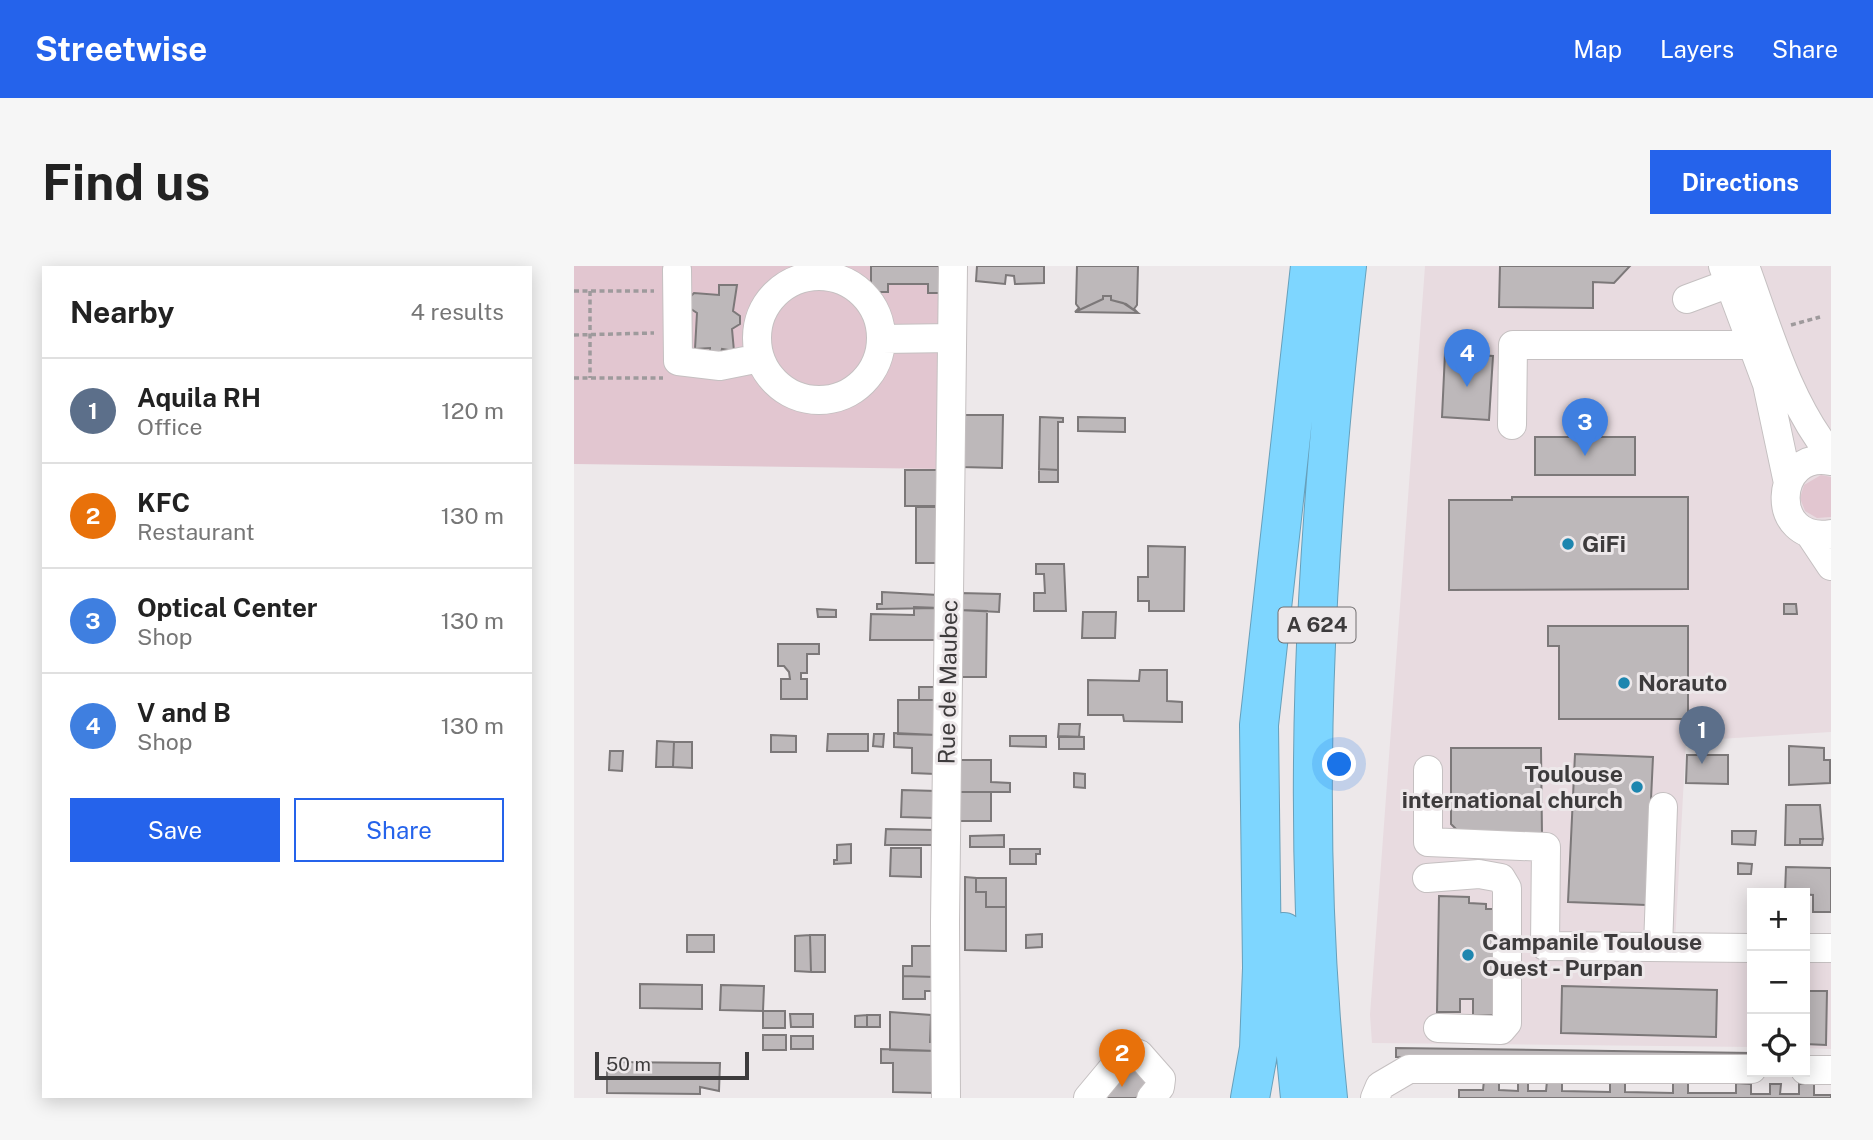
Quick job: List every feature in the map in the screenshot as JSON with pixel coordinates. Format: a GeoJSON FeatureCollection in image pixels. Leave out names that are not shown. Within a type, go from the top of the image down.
{"type":"FeatureCollection","features":[{"type":"Feature","properties":{"kind":"highway","name":"A 624"},"geometry":{"type":"LineString","coordinates":[[1300,1098],[1279,855],[1276,573],[1310,266]]}},
{"type":"Feature","properties":{"kind":"highway","name":"A 624"},"geometry":{"type":"LineString","coordinates":[[1328,1098],[1316,985],[1311,804],[1319,562],[1347,266]]}},
{"type":"Feature","properties":{"kind":"highway"},"geometry":{"type":"LineString","coordinates":[[1250,1098],[1259,1048],[1262,968],[1259,725],[1276,573]]}},
{"type":"Feature","properties":{"kind":"highway"},"geometry":{"type":"LineString","coordinates":[[1316,985],[1335,1028],[1346,1098]]}},
{"type":"Feature","properties":{"kind":"street","name":"Rue de Maubec"},"geometry":{"type":"LineString","coordinates":[[946,1098],[945,922],[953,266]]}},
{"type":"Feature","properties":{"kind":"street"},"geometry":{"type":"LineString","coordinates":[[1687,299],[1733,272],[1761,339],[1809,424],[1831,455]]}},
{"type":"Feature","properties":{"kind":"street"},"geometry":{"type":"LineString","coordinates":[[810,276],[831,276],[851,284],[868,299],[878,317],[882,339],[877,361],[866,379],[849,393],[829,400],[807,399],[787,391],[770,377],[760,358],[757,336],[761,315],[780,289],[810,276]]}},
{"type":"Feature","properties":{"kind":"street"},"geometry":{"type":"LineString","coordinates":[[677,281],[678,361],[720,366],[760,358]]}},
{"type":"Feature","properties":{"kind":"street"},"geometry":{"type":"LineString","coordinates":[[882,339],[952,338]]}},
{"type":"Feature","properties":{"kind":"street"},"geometry":{"type":"LineString","coordinates":[[1512,425],[1513,345],[1761,339]]}},
{"type":"Feature","properties":{"kind":"street"},"geometry":{"type":"LineString","coordinates":[[1761,339],[1767,384],[1788,483],[1785,497],[1787,512],[1796,525],[1820,534],[1831,566]]}},
{"type":"Feature","properties":{"kind":"street"},"geometry":{"type":"LineString","coordinates":[[1788,483],[1802,465],[1814,460],[1831,461]]}},
{"type":"Feature","properties":{"kind":"street"},"geometry":{"type":"LineString","coordinates":[[1428,770],[1429,842],[1546,847],[1545,946]]}},
{"type":"Feature","properties":{"kind":"street"},"geometry":{"type":"LineString","coordinates":[[1658,947],[1662,807]]}},
{"type":"Feature","properties":{"kind":"street"},"geometry":{"type":"LineString","coordinates":[[1427,877],[1479,874],[1501,878],[1507,888],[1507,1023],[1501,1030],[1438,1028]]}},
{"type":"Feature","properties":{"kind":"street"},"geometry":{"type":"LineString","coordinates":[[1509,949],[1545,946],[1747,948]]}},
{"type":"Feature","properties":{"kind":"street"},"geometry":{"type":"LineString","coordinates":[[1810,948],[1831,948]]}},
{"type":"Feature","properties":{"kind":"street"},"geometry":{"type":"LineString","coordinates":[[1088,1098],[1123,1056],[1131,1052],[1139,1054],[1161,1079],[1160,1087],[1152,1098]]}},
{"type":"Feature","properties":{"kind":"street"},"geometry":{"type":"LineString","coordinates":[[1375,1098],[1380,1086],[1409,1069],[1747,1069]]}},
{"type":"Feature","properties":{"kind":"street"},"geometry":{"type":"LineString","coordinates":[[1810,1070],[1831,1070]]}},
{"type":"Feature","properties":{"kind":"path"},"geometry":{"type":"LineString","coordinates":[[574,291],[677,281]]}},
{"type":"Feature","properties":{"kind":"path"},"geometry":{"type":"LineString","coordinates":[[590,291],[590,378]]}},
{"type":"Feature","properties":{"kind":"path"},"geometry":{"type":"LineString","coordinates":[[1761,339],[1820,317]]}},
{"type":"Feature","properties":{"kind":"path"},"geometry":{"type":"LineString","coordinates":[[574,335],[678,333]]}},
{"type":"Feature","properties":{"kind":"path"},"geometry":{"type":"LineString","coordinates":[[574,378],[677,378],[678,361]]}},
{"type":"Feature","properties":{"kind":"shaded area"},"geometry":{"type":"Polygon","coordinates":[[[574,266],[871,266],[872,292],[888,292],[888,284],[928,284],[945,293],[942,469],[574,464],[574,266]]]}},
{"type":"Feature","properties":{"kind":"shaded area"},"geometry":{"type":"Polygon","coordinates":[[[1425,266],[1831,266],[1831,732],[1686,741],[1674,961],[1747,959],[1747,1047],[1372,1043],[1370,1015],[1425,266]]]}},
{"type":"Feature","properties":{"kind":"shaded area"},"geometry":{"type":"Polygon","coordinates":[[[1821,475],[1831,477],[1831,517],[1817,518],[1805,511],[1800,498],[1804,485],[1821,475]]]}},
{"type":"Feature","properties":{"kind":"shaded area"},"geometry":{"type":"Polygon","coordinates":[[[1831,956],[1831,1049],[1810,1048],[1810,957],[1831,956]]]}},
{"type":"Feature","properties":{"kind":"building"},"geometry":{"type":"Polygon","coordinates":[[[871,266],[946,266],[945,293],[928,293],[928,284],[888,284],[888,292],[871,292],[871,266]]]}},
{"type":"Feature","properties":{"kind":"building"},"geometry":{"type":"Polygon","coordinates":[[[977,266],[1044,266],[1044,283],[1015,284],[1014,276],[1006,275],[1005,284],[976,281],[977,266]]]}},
{"type":"Feature","properties":{"kind":"building"},"geometry":{"type":"Polygon","coordinates":[[[1077,266],[1138,266],[1137,305],[1134,309],[1138,313],[1123,303],[1111,300],[1111,296],[1103,296],[1103,299],[1075,312],[1079,308],[1076,304],[1077,266]]]}},
{"type":"Feature","properties":{"kind":"building"},"geometry":{"type":"Polygon","coordinates":[[[1500,266],[1630,266],[1614,283],[1593,282],[1593,308],[1499,307],[1500,266]]]}},
{"type":"Feature","properties":{"kind":"building"},"geometry":{"type":"Polygon","coordinates":[[[719,285],[737,285],[733,311],[740,316],[740,324],[732,329],[734,351],[722,349],[721,353],[710,353],[710,348],[695,349],[697,313],[688,307],[688,299],[694,293],[719,295],[719,285]]]}},
{"type":"Feature","properties":{"kind":"building"},"geometry":{"type":"Polygon","coordinates":[[[1103,296],[1111,296],[1111,300],[1126,304],[1138,313],[1075,312],[1103,299],[1103,296]]]}},
{"type":"Feature","properties":{"kind":"building"},"geometry":{"type":"Polygon","coordinates":[[[1445,353],[1493,356],[1489,420],[1442,417],[1445,353]]]}},
{"type":"Feature","properties":{"kind":"building"},"geometry":{"type":"Polygon","coordinates":[[[962,415],[1003,415],[1002,468],[961,467],[962,415]]]}},
{"type":"Feature","properties":{"kind":"building"},"geometry":{"type":"Polygon","coordinates":[[[1040,417],[1063,418],[1063,422],[1058,422],[1058,470],[1039,469],[1040,417]]]}},
{"type":"Feature","properties":{"kind":"building"},"geometry":{"type":"Polygon","coordinates":[[[1078,417],[1125,418],[1125,432],[1078,431],[1078,417]]]}},
{"type":"Feature","properties":{"kind":"building"},"geometry":{"type":"Polygon","coordinates":[[[1535,437],[1635,437],[1635,475],[1535,475],[1535,437]]]}},
{"type":"Feature","properties":{"kind":"building"},"geometry":{"type":"Polygon","coordinates":[[[1039,469],[1058,470],[1058,482],[1039,482],[1039,469]]]}},
{"type":"Feature","properties":{"kind":"building"},"geometry":{"type":"Polygon","coordinates":[[[905,470],[942,470],[941,506],[905,506],[905,470]]]}},
{"type":"Feature","properties":{"kind":"building","name":"GiFi"},"geometry":{"type":"Polygon","coordinates":[[[1512,497],[1688,497],[1688,589],[1449,590],[1449,500],[1512,500],[1512,497]]]}},
{"type":"Feature","properties":{"kind":"building"},"geometry":{"type":"Polygon","coordinates":[[[916,507],[941,507],[940,563],[916,563],[916,507]]]}},
{"type":"Feature","properties":{"kind":"building"},"geometry":{"type":"Polygon","coordinates":[[[1148,546],[1185,547],[1184,611],[1149,611],[1149,601],[1138,601],[1138,577],[1148,577],[1148,546]]]}},
{"type":"Feature","properties":{"kind":"building"},"geometry":{"type":"Polygon","coordinates":[[[1036,564],[1064,564],[1066,611],[1034,611],[1034,593],[1045,593],[1044,574],[1036,574],[1036,564]]]}},
{"type":"Feature","properties":{"kind":"building"},"geometry":{"type":"Polygon","coordinates":[[[882,592],[938,595],[938,608],[877,609],[877,604],[882,604],[882,592]]]}},
{"type":"Feature","properties":{"kind":"building"},"geometry":{"type":"Polygon","coordinates":[[[960,593],[1000,594],[999,612],[959,610],[960,593]]]}},
{"type":"Feature","properties":{"kind":"building"},"geometry":{"type":"Polygon","coordinates":[[[1784,604],[1796,604],[1797,614],[1784,614],[1784,604]]]}},
{"type":"Feature","properties":{"kind":"building"},"geometry":{"type":"Polygon","coordinates":[[[914,607],[939,608],[940,640],[870,640],[871,614],[914,615],[914,607]]]}},
{"type":"Feature","properties":{"kind":"building"},"geometry":{"type":"Polygon","coordinates":[[[817,609],[836,610],[836,617],[818,617],[817,609]]]}},
{"type":"Feature","properties":{"kind":"building"},"geometry":{"type":"Polygon","coordinates":[[[959,610],[987,611],[986,677],[959,677],[959,610]]]}},
{"type":"Feature","properties":{"kind":"building"},"geometry":{"type":"Polygon","coordinates":[[[1083,612],[1116,612],[1115,638],[1082,638],[1083,612]]]}},
{"type":"Feature","properties":{"kind":"building","name":"Norauto"},"geometry":{"type":"Polygon","coordinates":[[[1548,626],[1688,626],[1688,719],[1559,719],[1559,646],[1548,646],[1548,626]]]}},
{"type":"Feature","properties":{"kind":"building"},"geometry":{"type":"Polygon","coordinates":[[[778,644],[819,644],[819,654],[807,654],[807,673],[801,673],[801,679],[807,679],[807,699],[781,699],[781,679],[790,679],[784,666],[778,666],[778,644]]]}},
{"type":"Feature","properties":{"kind":"building"},"geometry":{"type":"Polygon","coordinates":[[[1140,670],[1167,670],[1167,701],[1182,702],[1182,722],[1124,721],[1123,715],[1088,715],[1088,680],[1139,681],[1140,670]]]}},
{"type":"Feature","properties":{"kind":"building"},"geometry":{"type":"Polygon","coordinates":[[[919,687],[938,687],[937,700],[919,700],[919,687]]]}},
{"type":"Feature","properties":{"kind":"building"},"geometry":{"type":"Polygon","coordinates":[[[898,700],[937,700],[937,735],[898,734],[898,700]]]}},
{"type":"Feature","properties":{"kind":"building"},"geometry":{"type":"Polygon","coordinates":[[[1059,724],[1080,724],[1079,737],[1058,737],[1059,724]]]}},
{"type":"Feature","properties":{"kind":"building"},"geometry":{"type":"Polygon","coordinates":[[[894,733],[936,735],[935,774],[912,773],[912,748],[894,747],[894,733]]]}},
{"type":"Feature","properties":{"kind":"building"},"geometry":{"type":"Polygon","coordinates":[[[828,734],[868,734],[868,751],[827,751],[828,734]]]}},
{"type":"Feature","properties":{"kind":"building"},"geometry":{"type":"Polygon","coordinates":[[[874,734],[884,734],[883,747],[873,746],[874,734]]]}},
{"type":"Feature","properties":{"kind":"building"},"geometry":{"type":"Polygon","coordinates":[[[771,735],[796,736],[796,752],[771,752],[771,735]]]}},
{"type":"Feature","properties":{"kind":"building"},"geometry":{"type":"Polygon","coordinates":[[[1010,736],[1046,736],[1046,747],[1010,746],[1010,736]]]}},
{"type":"Feature","properties":{"kind":"building"},"geometry":{"type":"Polygon","coordinates":[[[1059,736],[1084,737],[1084,749],[1059,749],[1059,736]]]}},
{"type":"Feature","properties":{"kind":"building"},"geometry":{"type":"Polygon","coordinates":[[[657,741],[674,742],[673,767],[656,767],[657,741]]]}},
{"type":"Feature","properties":{"kind":"building"},"geometry":{"type":"Polygon","coordinates":[[[674,742],[692,742],[692,768],[673,767],[674,742]]]}},
{"type":"Feature","properties":{"kind":"building"},"geometry":{"type":"Polygon","coordinates":[[[1789,746],[1824,748],[1824,760],[1830,760],[1830,783],[1789,785],[1789,746]]]}},
{"type":"Feature","properties":{"kind":"building"},"geometry":{"type":"Polygon","coordinates":[[[1451,748],[1541,748],[1542,835],[1463,836],[1451,824],[1451,748]]]}},
{"type":"Feature","properties":{"kind":"building"},"geometry":{"type":"Polygon","coordinates":[[[610,751],[623,751],[622,771],[609,770],[610,751]]]}},
{"type":"Feature","properties":{"kind":"building"},"geometry":{"type":"Polygon","coordinates":[[[1575,754],[1653,757],[1646,905],[1568,902],[1575,754]]]}},
{"type":"Feature","properties":{"kind":"building"},"geometry":{"type":"Polygon","coordinates":[[[1687,755],[1728,755],[1728,784],[1686,783],[1687,755]]]}},
{"type":"Feature","properties":{"kind":"building"},"geometry":{"type":"Polygon","coordinates":[[[959,760],[991,760],[991,782],[1010,783],[1010,792],[959,792],[959,760]]]}},
{"type":"Feature","properties":{"kind":"building"},"geometry":{"type":"Polygon","coordinates":[[[1074,773],[1085,774],[1085,788],[1074,787],[1074,773]]]}},
{"type":"Feature","properties":{"kind":"building"},"geometry":{"type":"Polygon","coordinates":[[[902,790],[936,791],[935,818],[901,817],[902,790]]]}},
{"type":"Feature","properties":{"kind":"building"},"geometry":{"type":"Polygon","coordinates":[[[959,792],[991,792],[991,821],[959,821],[959,792]]]}},
{"type":"Feature","properties":{"kind":"building"},"geometry":{"type":"Polygon","coordinates":[[[1786,805],[1820,805],[1823,839],[1800,839],[1800,845],[1785,845],[1786,805]]]}},
{"type":"Feature","properties":{"kind":"building"},"geometry":{"type":"Polygon","coordinates":[[[886,829],[935,830],[935,845],[885,845],[886,829]]]}},
{"type":"Feature","properties":{"kind":"building"},"geometry":{"type":"Polygon","coordinates":[[[1732,831],[1756,831],[1755,845],[1732,844],[1732,831]]]}},
{"type":"Feature","properties":{"kind":"building"},"geometry":{"type":"Polygon","coordinates":[[[1004,835],[1004,847],[970,847],[970,836],[1004,835]]]}},
{"type":"Feature","properties":{"kind":"building"},"geometry":{"type":"Polygon","coordinates":[[[1800,839],[1823,839],[1822,845],[1800,845],[1800,839]]]}},
{"type":"Feature","properties":{"kind":"building"},"geometry":{"type":"Polygon","coordinates":[[[851,844],[851,863],[834,864],[834,860],[837,860],[837,845],[851,844]]]}},
{"type":"Feature","properties":{"kind":"building"},"geometry":{"type":"Polygon","coordinates":[[[891,848],[921,848],[921,877],[890,876],[891,848]]]}},
{"type":"Feature","properties":{"kind":"building"},"geometry":{"type":"Polygon","coordinates":[[[1010,849],[1040,849],[1040,854],[1036,854],[1036,864],[1010,864],[1010,849]]]}},
{"type":"Feature","properties":{"kind":"building"},"geometry":{"type":"Polygon","coordinates":[[[1738,863],[1752,864],[1751,874],[1738,874],[1738,863]]]}},
{"type":"Feature","properties":{"kind":"building"},"geometry":{"type":"Polygon","coordinates":[[[1786,867],[1831,868],[1831,912],[1813,912],[1813,895],[1810,895],[1810,888],[1785,888],[1786,867]]]}},
{"type":"Feature","properties":{"kind":"building"},"geometry":{"type":"Polygon","coordinates":[[[965,877],[976,878],[976,892],[986,892],[986,907],[1006,907],[1006,951],[965,950],[965,877]]]}},
{"type":"Feature","properties":{"kind":"building"},"geometry":{"type":"Polygon","coordinates":[[[976,878],[1006,878],[1006,907],[986,907],[986,892],[976,892],[976,878]]]}},
{"type":"Feature","properties":{"kind":"building","name":"Campanile Toulouse Ouest - Purpan"},"geometry":{"type":"Polygon","coordinates":[[[1439,896],[1469,897],[1469,903],[1486,904],[1486,909],[1494,909],[1493,1015],[1473,1015],[1473,999],[1460,999],[1460,1012],[1437,1012],[1439,896]]]}},
{"type":"Feature","properties":{"kind":"building"},"geometry":{"type":"Polygon","coordinates":[[[1042,934],[1042,947],[1026,948],[1026,935],[1042,934]]]}},
{"type":"Feature","properties":{"kind":"building"},"geometry":{"type":"Polygon","coordinates":[[[687,935],[714,935],[714,952],[687,952],[687,935]]]}},
{"type":"Feature","properties":{"kind":"building"},"geometry":{"type":"Polygon","coordinates":[[[810,935],[825,935],[825,972],[811,972],[810,935]]]}},
{"type":"Feature","properties":{"kind":"building"},"geometry":{"type":"Polygon","coordinates":[[[810,935],[811,972],[795,971],[795,936],[810,935]]]}},
{"type":"Feature","properties":{"kind":"building"},"geometry":{"type":"Polygon","coordinates":[[[912,946],[935,946],[935,977],[903,976],[903,966],[912,966],[912,946]]]}},
{"type":"Feature","properties":{"kind":"building"},"geometry":{"type":"Polygon","coordinates":[[[903,976],[935,977],[935,991],[925,991],[925,999],[903,999],[903,976]]]}},
{"type":"Feature","properties":{"kind":"building"},"geometry":{"type":"Polygon","coordinates":[[[640,984],[702,985],[702,1009],[640,1008],[640,984]]]}},
{"type":"Feature","properties":{"kind":"building"},"geometry":{"type":"Polygon","coordinates":[[[721,985],[764,986],[763,1011],[720,1010],[721,985]]]}},
{"type":"Feature","properties":{"kind":"building"},"geometry":{"type":"Polygon","coordinates":[[[1562,986],[1717,990],[1716,1037],[1561,1033],[1562,986]]]}},
{"type":"Feature","properties":{"kind":"building"},"geometry":{"type":"Polygon","coordinates":[[[1810,991],[1827,991],[1826,1045],[1810,1044],[1810,991]]]}},
{"type":"Feature","properties":{"kind":"building"},"geometry":{"type":"Polygon","coordinates":[[[763,1011],[785,1011],[785,1028],[763,1028],[763,1011]]]}},
{"type":"Feature","properties":{"kind":"building"},"geometry":{"type":"Polygon","coordinates":[[[890,1012],[931,1015],[930,1042],[936,1042],[936,1051],[890,1050],[890,1012]]]}},
{"type":"Feature","properties":{"kind":"building"},"geometry":{"type":"Polygon","coordinates":[[[790,1014],[813,1014],[813,1027],[791,1027],[790,1014]]]}},
{"type":"Feature","properties":{"kind":"building"},"geometry":{"type":"Polygon","coordinates":[[[867,1015],[867,1027],[855,1027],[855,1016],[867,1015]]]}},
{"type":"Feature","properties":{"kind":"building"},"geometry":{"type":"Polygon","coordinates":[[[867,1015],[880,1015],[880,1027],[867,1027],[867,1015]]]}},
{"type":"Feature","properties":{"kind":"building"},"geometry":{"type":"Polygon","coordinates":[[[763,1035],[786,1035],[786,1050],[763,1050],[763,1035]]]}},
{"type":"Feature","properties":{"kind":"building"},"geometry":{"type":"Polygon","coordinates":[[[791,1036],[813,1036],[813,1049],[791,1049],[791,1036]]]}},
{"type":"Feature","properties":{"kind":"building"},"geometry":{"type":"Polygon","coordinates":[[[1396,1048],[1747,1053],[1747,1061],[1396,1057],[1396,1048]]]}},
{"type":"Feature","properties":{"kind":"building"},"geometry":{"type":"Polygon","coordinates":[[[881,1049],[936,1051],[936,1093],[893,1092],[893,1063],[881,1063],[881,1049]]]}},
{"type":"Feature","properties":{"kind":"building"},"geometry":{"type":"Polygon","coordinates":[[[1127,1055],[1152,1077],[1136,1098],[1092,1098],[1127,1055]]]}},
{"type":"Feature","properties":{"kind":"building"},"geometry":{"type":"Polygon","coordinates":[[[607,1062],[720,1063],[719,1091],[700,1087],[700,1094],[607,1093],[607,1062]]]}},
{"type":"Feature","properties":{"kind":"building"},"geometry":{"type":"Polygon","coordinates":[[[1484,1080],[1499,1080],[1499,1090],[1518,1091],[1518,1081],[1528,1081],[1528,1091],[1546,1091],[1547,1081],[1562,1081],[1562,1091],[1610,1092],[1610,1082],[1625,1082],[1625,1092],[1673,1093],[1673,1083],[1688,1083],[1688,1093],[1736,1093],[1736,1083],[1751,1084],[1751,1094],[1770,1094],[1770,1084],[1781,1084],[1780,1094],[1799,1094],[1799,1084],[1814,1084],[1814,1095],[1831,1095],[1831,1098],[1459,1098],[1459,1090],[1483,1090],[1484,1080]]]}},
{"type":"Feature","properties":{"kind":"place","name":"V and B"},"geometry":{"type":"Point","coordinates":[1467,387]}},
{"type":"Feature","properties":{"kind":"place","name":"Optical Center"},"geometry":{"type":"Point","coordinates":[1585,456]}},
{"type":"Feature","properties":{"kind":"place","name":"GiFi"},"geometry":{"type":"Point","coordinates":[1568,544]}},
{"type":"Feature","properties":{"kind":"place","name":"Norauto"},"geometry":{"type":"Point","coordinates":[1624,683]}},
{"type":"Feature","properties":{"kind":"place","name":"Aquila RH"},"geometry":{"type":"Point","coordinates":[1702,764]}},
{"type":"Feature","properties":{"kind":"place","name":"Toulouse international church"},"geometry":{"type":"Point","coordinates":[1637,787]}},
{"type":"Feature","properties":{"kind":"place","name":"Campanile Toulouse Ouest - Purpan"},"geometry":{"type":"Point","coordinates":[1468,955]}},
{"type":"Feature","properties":{"kind":"place","name":"KFC"},"geometry":{"type":"Point","coordinates":[1122,1087]}}]}
